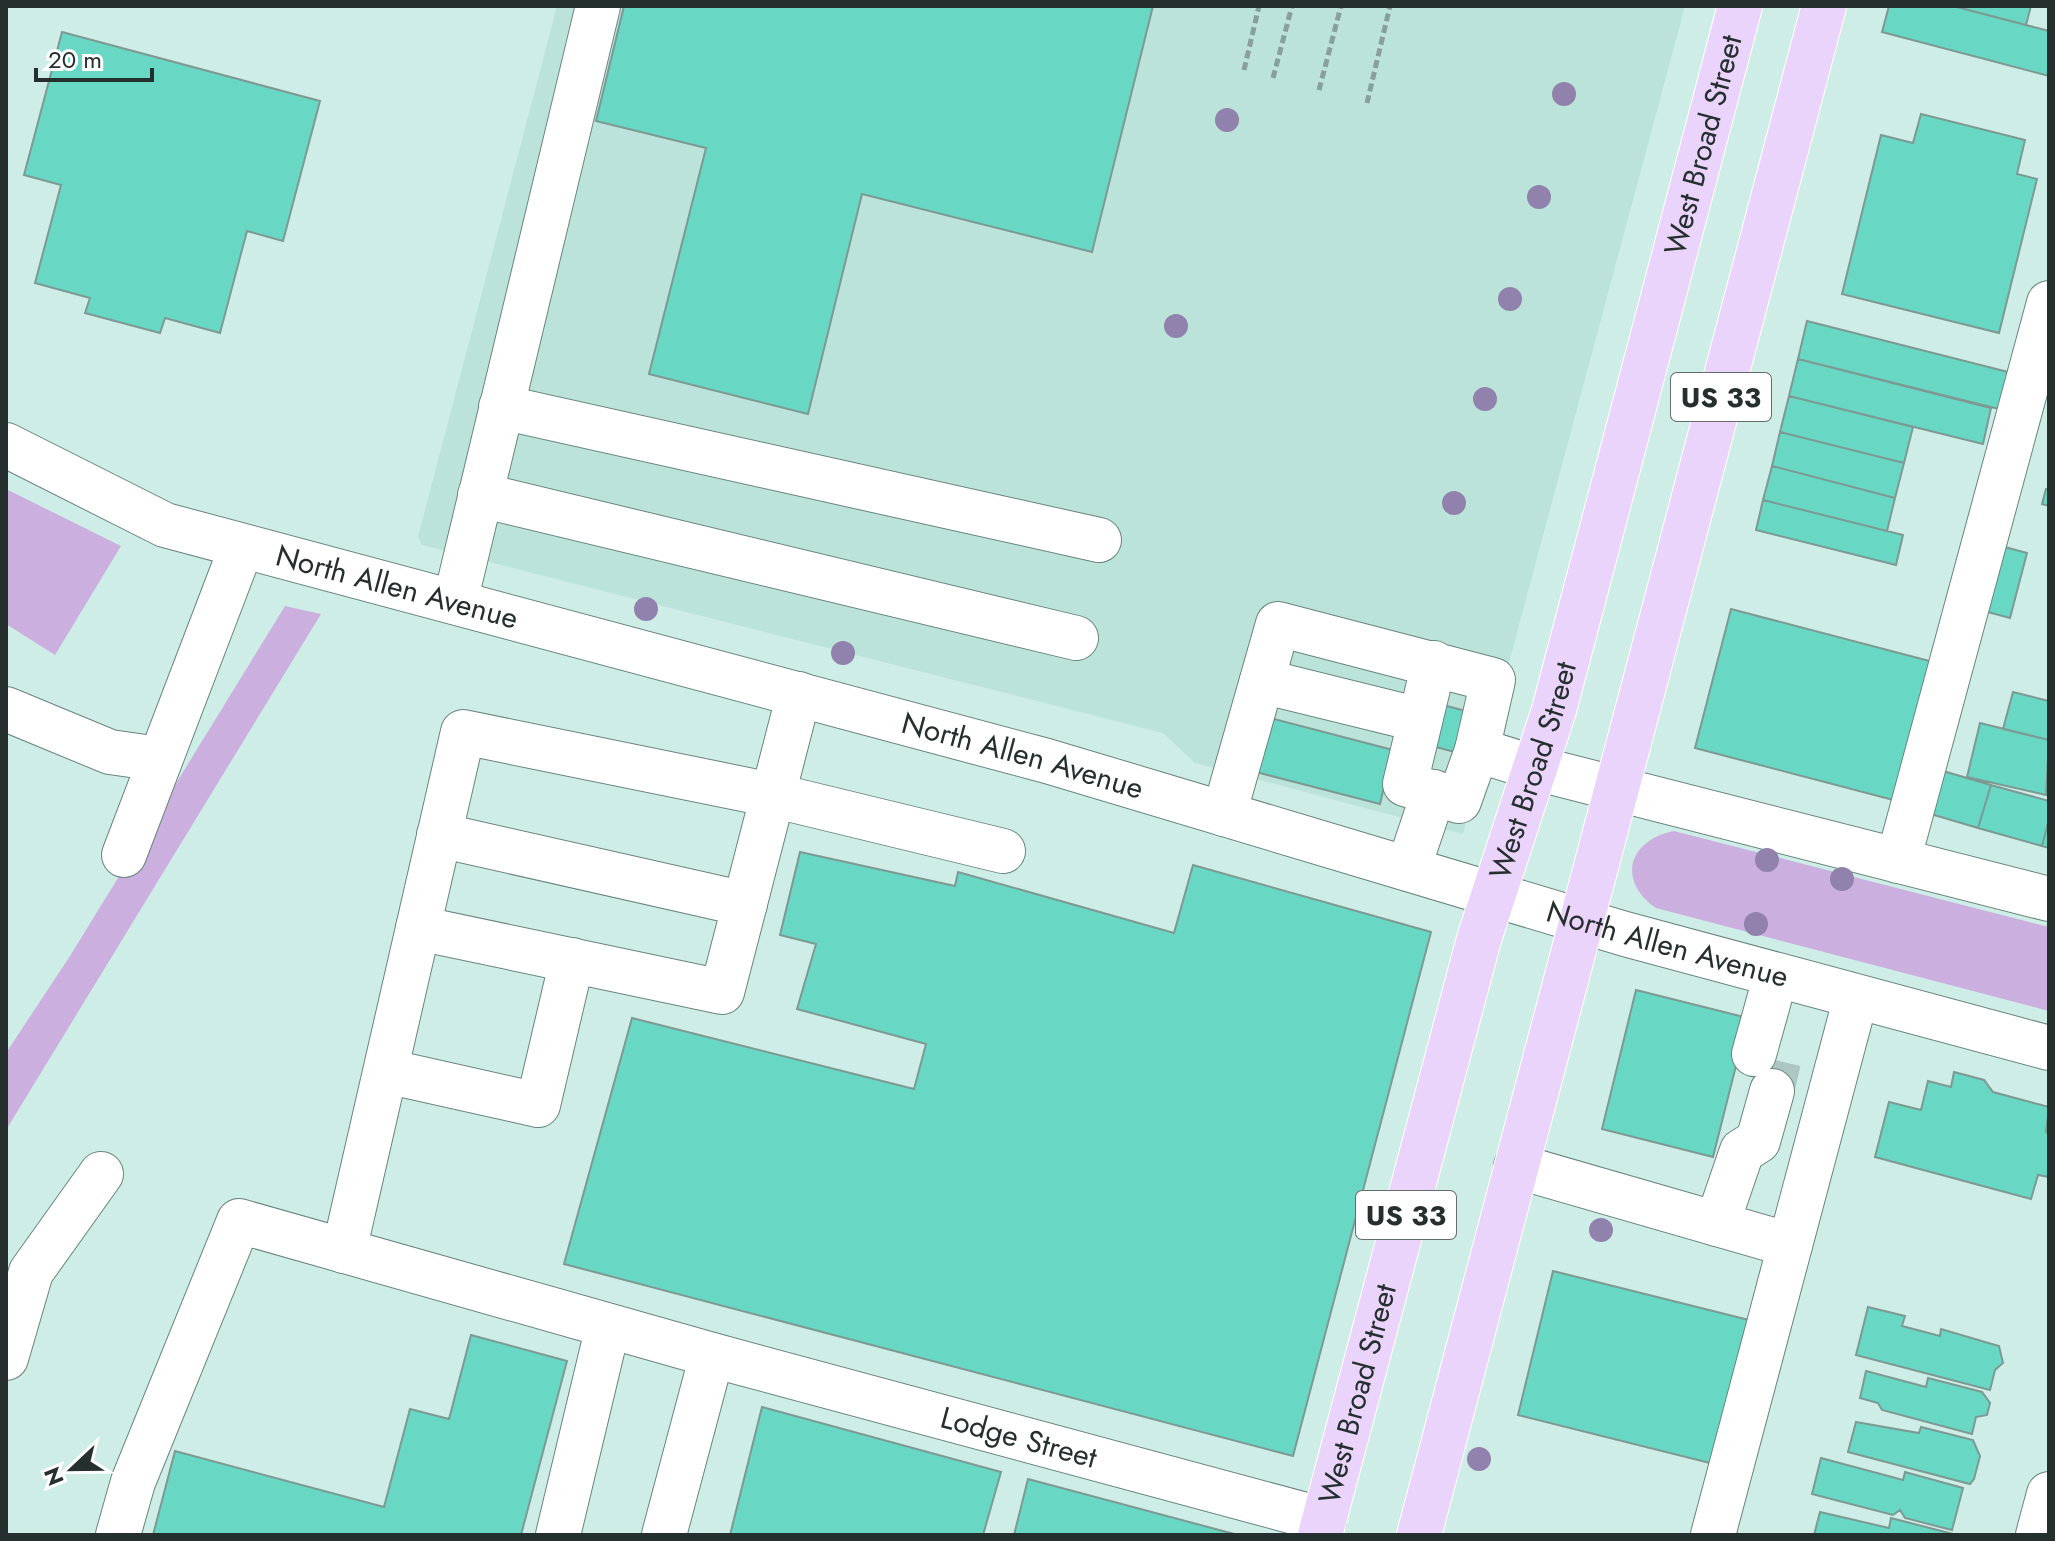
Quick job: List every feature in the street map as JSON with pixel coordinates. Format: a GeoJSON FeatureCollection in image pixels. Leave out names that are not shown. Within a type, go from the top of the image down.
{"type":"FeatureCollection","features":[{"type":"Feature","properties":{"kind":"main road","name":"West Broad Street"},"geometry":{"type":"LineString","coordinates":[[1322,1528],[1494,895],[1554,710],[1740,6]]}},
{"type":"Feature","properties":{"kind":"main road","name":"US 33"},"geometry":{"type":"LineString","coordinates":[[1419,1535],[1824,6]]}},
{"type":"Feature","properties":{"kind":"street"},"geometry":{"type":"LineString","coordinates":[[455,602],[598,6]]}},
{"type":"Feature","properties":{"kind":"street"},"geometry":{"type":"LineString","coordinates":[[1898,861],[2049,303]]}},
{"type":"Feature","properties":{"kind":"street"},"geometry":{"type":"LineString","coordinates":[[501,407],[1099,540]]}},
{"type":"Feature","properties":{"kind":"street","name":"North Allen Avenue"},"geometry":{"type":"LineString","coordinates":[[6,445],[165,525],[1047,761],[1581,921],[2049,1048]]}},
{"type":"Feature","properties":{"kind":"street"},"geometry":{"type":"LineString","coordinates":[[480,495],[1076,638]]}},
{"type":"Feature","properties":{"kind":"street"},"geometry":{"type":"LineString","coordinates":[[124,855],[242,546]]}},
{"type":"Feature","properties":{"kind":"street"},"geometry":{"type":"LineString","coordinates":[[1224,814],[1278,624],[1434,663],[1493,680],[1477,750],[1459,801],[1405,784],[1434,663]]}},
{"type":"Feature","properties":{"kind":"street"},"geometry":{"type":"LineString","coordinates":[[1262,681],[1420,720]]}},
{"type":"Feature","properties":{"kind":"street"},"geometry":{"type":"LineString","coordinates":[[418,928],[722,992],[799,694]]}},
{"type":"Feature","properties":{"kind":"street"},"geometry":{"type":"LineString","coordinates":[[6,709],[110,752],[159,759]]}},
{"type":"Feature","properties":{"kind":"street"},"geometry":{"type":"LineString","coordinates":[[344,1251],[463,732],[772,795],[1003,851]]}},
{"type":"Feature","properties":{"kind":"street"},"geometry":{"type":"LineString","coordinates":[[1477,750],[1535,768],[2049,899]]}},
{"type":"Feature","properties":{"kind":"street"},"geometry":{"type":"LineString","coordinates":[[1408,869],[1434,792]]}},
{"type":"Feature","properties":{"kind":"street"},"geometry":{"type":"LineString","coordinates":[[439,835],[745,904]]}},
{"type":"Feature","properties":{"kind":"street"},"geometry":{"type":"LineString","coordinates":[[386,1071],[538,1105],[572,960]]}},
{"type":"Feature","properties":{"kind":"street"},"geometry":{"type":"LineString","coordinates":[[1717,1224],[1742,1151],[1758,1141],[1763,1072],[1789,979]]}},
{"type":"Feature","properties":{"kind":"street"},"geometry":{"type":"LineString","coordinates":[[1713,1535],[1856,997]]}},
{"type":"Feature","properties":{"kind":"street"},"geometry":{"type":"LineString","coordinates":[[1516,1166],[1790,1245]]}},
{"type":"Feature","properties":{"kind":"street"},"geometry":{"type":"LineString","coordinates":[[6,1358],[31,1272],[101,1174]]}},
{"type":"Feature","properties":{"kind":"street","name":"Lodge Street"},"geometry":{"type":"LineString","coordinates":[[118,1535],[133,1482],[239,1221],[1322,1528]]}},
{"type":"Feature","properties":{"kind":"street"},"geometry":{"type":"LineString","coordinates":[[558,1535],[608,1326]]}},
{"type":"Feature","properties":{"kind":"street"},"geometry":{"type":"LineString","coordinates":[[664,1535],[712,1355]]}},
{"type":"Feature","properties":{"kind":"street"},"geometry":{"type":"LineString","coordinates":[[2038,1535],[2049,1494]]}},
{"type":"Feature","properties":{"kind":"path"},"geometry":{"type":"LineString","coordinates":[[1244,70],[1259,6]]}},
{"type":"Feature","properties":{"kind":"path"},"geometry":{"type":"LineString","coordinates":[[1273,78],[1292,6]]}},
{"type":"Feature","properties":{"kind":"path"},"geometry":{"type":"LineString","coordinates":[[1319,90],[1341,6]]}},
{"type":"Feature","properties":{"kind":"path"},"geometry":{"type":"LineString","coordinates":[[1367,103],[1390,6]]}},
{"type":"Feature","properties":{"kind":"shaded area"},"geometry":{"type":"Polygon","coordinates":[[[557,6],[1685,6],[1463,834],[1195,763],[1163,733],[422,545],[418,537],[557,6]]]}},
{"type":"Feature","properties":{"kind":"shaded area"},"geometry":{"type":"Polygon","coordinates":[[[6,489],[121,546],[55,655],[6,624],[6,489]]]}},
{"type":"Feature","properties":{"kind":"shaded area"},"geometry":{"type":"Polygon","coordinates":[[[285,606],[321,614],[6,1130],[6,1053],[70,956],[285,606]]]}},
{"type":"Feature","properties":{"kind":"shaded area"},"geometry":{"type":"Polygon","coordinates":[[[1674,831],[2049,927],[2049,1011],[1656,908],[1643,897],[1636,885],[1632,874],[1633,862],[1647,843],[1674,831]]]}},
{"type":"Feature","properties":{"kind":"building"},"geometry":{"type":"Polygon","coordinates":[[[624,6],[1153,6],[1092,252],[862,194],[808,414],[649,374],[706,148],[596,121],[624,6]]]}},
{"type":"Feature","properties":{"kind":"building"},"geometry":{"type":"Polygon","coordinates":[[[1889,6],[1953,6],[2049,31],[2049,76],[1882,32],[1889,6]]]}},
{"type":"Feature","properties":{"kind":"building"},"geometry":{"type":"Polygon","coordinates":[[[1953,6],[2031,6],[2026,25],[1953,6]]]}},
{"type":"Feature","properties":{"kind":"building"},"geometry":{"type":"Polygon","coordinates":[[[62,32],[320,101],[283,241],[247,231],[220,333],[165,318],[160,333],[85,313],[90,298],[35,283],[61,185],[24,175],[62,32]]]}},
{"type":"Feature","properties":{"kind":"building"},"geometry":{"type":"Polygon","coordinates":[[[1921,114],[2025,140],[2017,174],[2037,179],[1999,333],[1842,294],[1881,135],[1913,143],[1921,114]]]}},
{"type":"Feature","properties":{"kind":"building"},"geometry":{"type":"Polygon","coordinates":[[[1807,321],[2016,374],[2007,411],[1798,359],[1807,321]]]}},
{"type":"Feature","properties":{"kind":"building"},"geometry":{"type":"Polygon","coordinates":[[[1798,359],[1991,408],[1983,444],[1789,396],[1798,359]]]}},
{"type":"Feature","properties":{"kind":"building"},"geometry":{"type":"Polygon","coordinates":[[[1789,396],[1913,427],[1904,463],[1780,432],[1789,396]]]}},
{"type":"Feature","properties":{"kind":"building"},"geometry":{"type":"Polygon","coordinates":[[[1780,432],[1904,463],[1895,498],[1772,466],[1780,432]]]}},
{"type":"Feature","properties":{"kind":"building"},"geometry":{"type":"Polygon","coordinates":[[[1772,466],[1895,498],[1887,531],[1763,500],[1772,466]]]}},
{"type":"Feature","properties":{"kind":"building"},"geometry":{"type":"Polygon","coordinates":[[[2046,489],[2049,490],[2049,506],[2042,504],[2046,489]]]}},
{"type":"Feature","properties":{"kind":"building"},"geometry":{"type":"Polygon","coordinates":[[[1763,500],[1903,535],[1896,565],[1756,530],[1763,500]]]}},
{"type":"Feature","properties":{"kind":"building"},"geometry":{"type":"Polygon","coordinates":[[[1990,543],[2027,553],[2010,618],[1973,608],[1990,543]]]}},
{"type":"Feature","properties":{"kind":"building"},"geometry":{"type":"Polygon","coordinates":[[[1731,609],[1937,663],[1901,802],[1695,748],[1731,609]]]}},
{"type":"Feature","properties":{"kind":"building"},"geometry":{"type":"Polygon","coordinates":[[[2013,692],[2049,701],[2049,740],[2003,729],[2013,692]]]}},
{"type":"Feature","properties":{"kind":"building"},"geometry":{"type":"Polygon","coordinates":[[[1443,705],[1481,715],[1470,756],[1432,746],[1443,705]]]}},
{"type":"Feature","properties":{"kind":"building"},"geometry":{"type":"Polygon","coordinates":[[[1270,718],[1393,750],[1380,804],[1256,772],[1270,718]]]}},
{"type":"Feature","properties":{"kind":"building"},"geometry":{"type":"Polygon","coordinates":[[[1980,723],[2049,740],[2046,795],[1967,777],[1980,723]]]}},
{"type":"Feature","properties":{"kind":"building"},"geometry":{"type":"Polygon","coordinates":[[[1936,769],[1991,785],[1978,828],[1924,812],[1936,769]]]}},
{"type":"Feature","properties":{"kind":"building"},"geometry":{"type":"Polygon","coordinates":[[[1991,785],[2049,801],[2049,819],[2042,846],[1978,828],[1991,785]]]}},
{"type":"Feature","properties":{"kind":"building"},"geometry":{"type":"Polygon","coordinates":[[[2049,819],[2049,848],[2042,846],[2049,819]]]}},
{"type":"Feature","properties":{"kind":"building"},"geometry":{"type":"Polygon","coordinates":[[[800,852],[955,886],[958,872],[1174,933],[1193,865],[1431,932],[1293,1456],[564,1264],[632,1018],[914,1089],[926,1044],[797,1009],[816,944],[780,935],[800,852]]]}},
{"type":"Feature","properties":{"kind":"building"},"geometry":{"type":"Polygon","coordinates":[[[1636,990],[1748,1018],[1713,1157],[1602,1129],[1636,990]]]}},
{"type":"Feature","properties":{"kind":"building"},"geometry":{"type":"Polygon","coordinates":[[[1954,1072],[1984,1080],[1993,1092],[2049,1107],[2046,1132],[2049,1133],[2049,1177],[2038,1175],[2031,1199],[1875,1157],[1889,1102],[1921,1110],[1928,1081],[1951,1087],[1954,1072]]]}},
{"type":"Feature","properties":{"kind":"building"},"geometry":{"type":"Polygon","coordinates":[[[1553,1271],[1757,1322],[1722,1466],[1518,1415],[1553,1271]]]}},
{"type":"Feature","properties":{"kind":"building"},"geometry":{"type":"Polygon","coordinates":[[[1868,1307],[1905,1316],[1902,1326],[1940,1336],[1941,1329],[1999,1346],[2003,1363],[1995,1370],[1990,1390],[1856,1355],[1868,1307]]]}},
{"type":"Feature","properties":{"kind":"building"},"geometry":{"type":"Polygon","coordinates":[[[471,1335],[567,1361],[521,1535],[153,1535],[175,1451],[384,1507],[410,1409],[449,1419],[471,1335]]]}},
{"type":"Feature","properties":{"kind":"building"},"geometry":{"type":"Polygon","coordinates":[[[1866,1371],[1926,1387],[1928,1378],[1982,1392],[1990,1403],[1987,1415],[1976,1417],[1972,1434],[1882,1410],[1878,1403],[1860,1398],[1866,1371]]]}},
{"type":"Feature","properties":{"kind":"building"},"geometry":{"type":"Polygon","coordinates":[[[762,1407],[1001,1472],[983,1535],[730,1535],[762,1407]]]}},
{"type":"Feature","properties":{"kind":"building"},"geometry":{"type":"Polygon","coordinates":[[[1856,1422],[1919,1433],[1921,1427],[1973,1440],[1980,1456],[1974,1479],[1970,1484],[1848,1452],[1856,1422]]]}},
{"type":"Feature","properties":{"kind":"building"},"geometry":{"type":"Polygon","coordinates":[[[1821,1458],[1903,1480],[1905,1472],[1963,1488],[1952,1530],[1905,1518],[1900,1510],[1893,1515],[1812,1494],[1821,1458]]]}},
{"type":"Feature","properties":{"kind":"building"},"geometry":{"type":"Polygon","coordinates":[[[1028,1479],[1238,1535],[1014,1535],[1028,1479]]]}},
{"type":"Feature","properties":{"kind":"building"},"geometry":{"type":"Polygon","coordinates":[[[1820,1512],[1889,1528],[1891,1518],[1957,1535],[1814,1535],[1820,1512]]]}},
{"type":"Feature","properties":{"kind":"tunnel"},"geometry":{"type":"LineString","coordinates":[[1772,1091],[1779,1061]]}}]}
